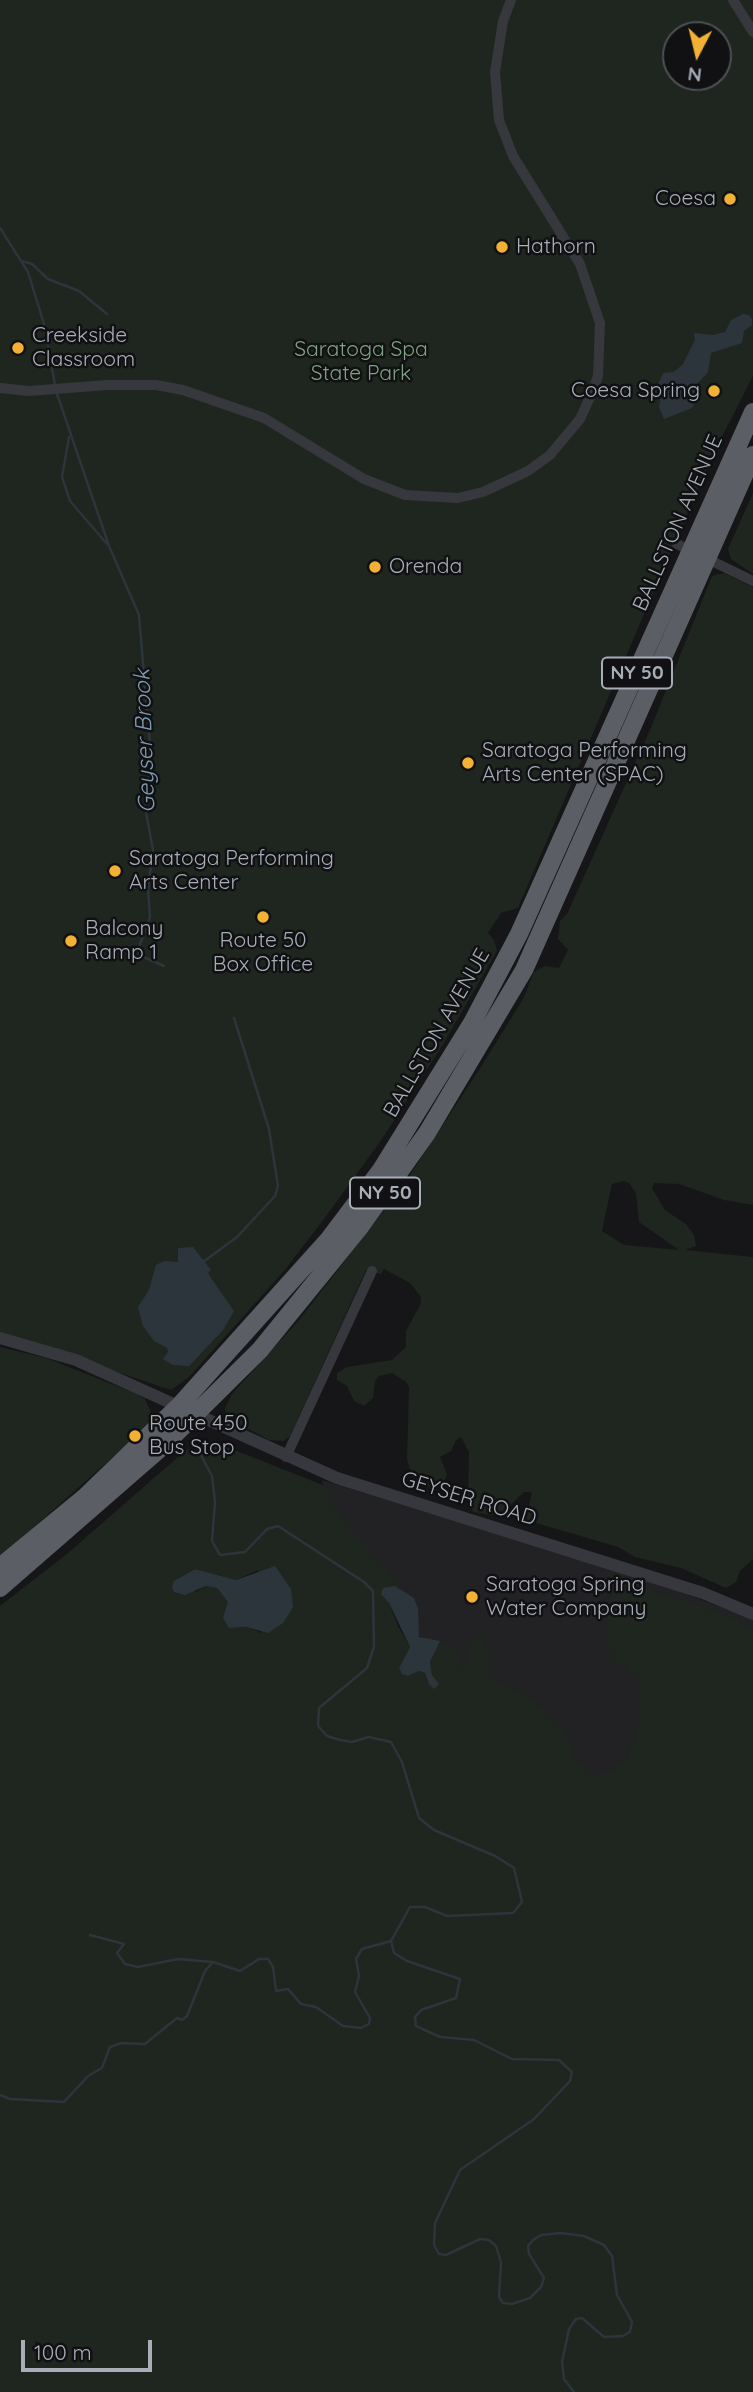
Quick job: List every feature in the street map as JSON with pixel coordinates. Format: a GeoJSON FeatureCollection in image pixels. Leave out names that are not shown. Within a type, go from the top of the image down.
{"type":"FeatureCollection","features":[{"type":"Feature","properties":{"kind":"highway","name":"BALLSTON AVENUE"},"geometry":{"type":"LineString","coordinates":[[0,1588],[153,1455],[382,1170],[495,984],[519,934],[683,548],[753,412]]}},
{"type":"Feature","properties":{"kind":"highway","name":"BALLSTON AVENUE"},"geometry":{"type":"LineString","coordinates":[[0,1567],[260,1350],[360,1227],[427,1133],[524,970],[753,455]]}},
{"type":"Feature","properties":{"kind":"street"},"geometry":{"type":"LineString","coordinates":[[0,388],[18,391],[156,386],[219,400],[264,418],[364,479],[405,495],[458,498],[483,492],[528,471],[550,455],[580,419],[591,395],[598,376],[600,323],[580,264],[513,156],[499,120],[495,72],[503,21],[511,0]]}},
{"type":"Feature","properties":{"kind":"street"},"geometry":{"type":"LineString","coordinates":[[733,0],[753,32]]}},
{"type":"Feature","properties":{"kind":"street"},"geometry":{"type":"LineString","coordinates":[[683,548],[753,581]]}},
{"type":"Feature","properties":{"kind":"street"},"geometry":{"type":"LineString","coordinates":[[286,1457],[372,1271]]}},
{"type":"Feature","properties":{"kind":"street","name":"GEYSER ROAD"},"geometry":{"type":"LineString","coordinates":[[0,1338],[76,1360],[337,1478],[703,1592],[753,1614]]}},
{"type":"Feature","properties":{"kind":"shaded area"},"geometry":{"type":"Polygon","coordinates":[[[743,314],[749,315],[752,325],[744,331],[742,343],[711,353],[708,372],[697,384],[699,396],[692,408],[664,419],[659,407],[662,392],[657,387],[663,373],[674,372],[683,364],[695,340],[694,333],[713,335],[725,332],[731,320],[743,314]]]}},
{"type":"Feature","properties":{"kind":"shaded area"},"geometry":{"type":"Polygon","coordinates":[[[193,1247],[211,1270],[208,1273],[234,1311],[223,1330],[189,1366],[173,1365],[163,1359],[168,1352],[167,1348],[154,1341],[143,1326],[138,1307],[149,1290],[156,1265],[164,1261],[178,1262],[178,1248],[193,1247]]]}},
{"type":"Feature","properties":{"kind":"shaded area"},"geometry":{"type":"Polygon","coordinates":[[[322,1480],[656,1583],[753,1619],[753,2392],[484,1725],[325,1507],[322,1480]]]}},
{"type":"Feature","properties":{"kind":"shaded area"},"geometry":{"type":"Polygon","coordinates":[[[275,1566],[291,1589],[293,1607],[283,1623],[268,1633],[246,1627],[229,1628],[223,1618],[228,1602],[217,1588],[206,1586],[185,1595],[174,1592],[172,1587],[174,1581],[195,1569],[236,1580],[275,1566]]]}},
{"type":"Feature","properties":{"kind":"shaded area"},"geometry":{"type":"Polygon","coordinates":[[[395,1586],[414,1598],[418,1609],[419,1637],[440,1641],[430,1662],[432,1675],[439,1684],[434,1689],[425,1673],[419,1671],[408,1676],[402,1674],[399,1668],[410,1647],[389,1603],[381,1594],[383,1588],[395,1586]]]}},
{"type":"Feature","properties":{"kind":"green space","name":"Saratoga Spa State Park"},"geometry":{"type":"Polygon","coordinates":[[[0,0],[753,0],[753,376],[711,458],[518,908],[501,913],[488,933],[494,940],[497,951],[442,1046],[382,1139],[327,1215],[284,1271],[189,1377],[171,1390],[0,1333],[0,0]]]}},
{"type":"Feature","properties":{"kind":"green space"},"geometry":{"type":"Polygon","coordinates":[[[753,493],[753,574],[731,559],[728,549],[753,493]]]}},
{"type":"Feature","properties":{"kind":"green space"},"geometry":{"type":"Polygon","coordinates":[[[724,573],[753,587],[753,1205],[724,1200],[679,1184],[654,1183],[652,1188],[665,1210],[686,1224],[694,1235],[696,1246],[685,1250],[753,1257],[753,1559],[740,1571],[736,1582],[726,1588],[681,1568],[635,1557],[618,1547],[526,1520],[532,1492],[524,1492],[503,1512],[491,1515],[473,1512],[468,1501],[469,1452],[461,1437],[456,1440],[451,1451],[440,1457],[447,1474],[443,1485],[438,1488],[421,1486],[413,1478],[407,1460],[409,1387],[406,1382],[392,1373],[379,1376],[375,1381],[373,1398],[364,1406],[354,1401],[347,1386],[337,1380],[337,1373],[347,1367],[392,1360],[406,1347],[406,1331],[421,1303],[421,1297],[410,1283],[384,1269],[381,1274],[366,1270],[290,1436],[284,1441],[269,1440],[226,1417],[225,1408],[232,1394],[299,1320],[402,1187],[523,999],[534,972],[545,966],[559,968],[568,950],[558,939],[560,921],[567,914],[650,730],[712,576],[724,573]],[[623,1181],[612,1184],[602,1231],[624,1245],[679,1250],[639,1222],[636,1193],[629,1183],[623,1181]]]}},
{"type":"Feature","properties":{"kind":"green space"},"geometry":{"type":"Polygon","coordinates":[[[0,1347],[46,1358],[137,1394],[145,1399],[151,1412],[148,1426],[0,1557],[0,1347]]]}},
{"type":"Feature","properties":{"kind":"green space"},"geometry":{"type":"Polygon","coordinates":[[[212,1441],[325,1486],[332,1504],[347,1524],[397,1582],[395,1586],[383,1588],[398,1626],[410,1647],[399,1668],[408,1676],[419,1671],[425,1673],[429,1684],[438,1684],[432,1675],[430,1662],[440,1641],[456,1650],[461,1668],[466,1665],[471,1643],[480,1634],[486,1636],[490,1678],[519,1691],[546,1710],[566,1733],[574,1757],[594,1775],[613,1771],[625,1758],[635,1736],[641,1707],[638,1683],[626,1667],[611,1659],[608,1648],[607,1605],[617,1585],[634,1585],[705,1607],[753,1628],[753,2392],[0,2392],[0,1606],[68,1553],[186,1450],[212,1441]],[[195,1569],[178,1579],[196,1592],[206,1586],[217,1588],[228,1602],[230,1628],[246,1627],[262,1633],[258,1570],[236,1580],[195,1569]]]}},
{"type":"Feature","properties":{"kind":"waterway","name":"Geyser Brook"},"geometry":{"type":"LineString","coordinates":[[0,228],[28,272],[44,324],[55,385]]}},
{"type":"Feature","properties":{"kind":"waterway"},"geometry":{"type":"LineString","coordinates":[[22,261],[32,264],[48,279],[79,291],[107,314]]}},
{"type":"Feature","properties":{"kind":"waterway","name":"Geyser Brook"},"geometry":{"type":"LineString","coordinates":[[56,391],[109,546],[139,615],[151,758],[145,807],[153,850],[148,889],[150,917],[139,955],[164,966]]}},
{"type":"Feature","properties":{"kind":"waterway","name":"Geyser Brook"},"geometry":{"type":"LineString","coordinates":[[69,437],[62,477],[70,501],[107,544]]}},
{"type":"Feature","properties":{"kind":"waterway","name":"Geyser Brook"},"geometry":{"type":"LineString","coordinates":[[203,1262],[237,1237],[275,1196],[278,1186],[269,1129],[234,1018]]}},
{"type":"Feature","properties":{"kind":"waterway","name":"Geyser Brook"},"geometry":{"type":"LineString","coordinates":[[197,1448],[212,1476],[215,1502],[212,1541],[220,1555],[245,1552],[267,1529],[278,1526],[364,1582],[373,1591],[374,1647],[367,1668],[319,1708],[318,1726],[327,1736],[340,1740],[352,1742],[369,1737],[391,1742],[402,1762],[419,1818],[434,1830],[495,1856],[514,1868],[522,1902],[513,1913],[447,1916],[425,1907],[410,1907],[391,1941],[394,1953],[407,1961],[460,1979],[456,1998],[421,2010],[415,2017],[416,2026],[440,2037],[474,2040],[512,2059],[559,2060],[572,2072],[570,2081],[534,2119],[460,2170],[435,2223],[434,2245],[439,2254],[446,2255],[480,2239],[489,2240],[496,2246],[501,2262],[499,2297],[503,2303],[512,2304],[530,2298],[541,2287],[544,2278],[529,2254],[528,2246],[533,2240],[541,2235],[561,2233],[584,2236],[604,2245],[612,2256],[617,2295],[632,2322],[630,2332],[623,2336],[604,2337],[582,2318],[576,2319],[569,2329],[562,2362],[564,2379],[574,2392]]}},
{"type":"Feature","properties":{"kind":"waterway"},"geometry":{"type":"LineString","coordinates":[[90,1935],[124,1944],[117,1953],[125,1964],[138,1967],[178,1959],[213,1962]]}},
{"type":"Feature","properties":{"kind":"waterway"},"geometry":{"type":"LineString","coordinates":[[0,2095],[10,2099],[64,2102],[88,2076],[102,2068],[110,2047],[121,2043],[145,2044],[177,2018],[182,2020],[187,2016],[205,1971],[213,1962],[240,1971],[259,1959],[268,1959],[273,1967],[276,1991],[288,1989],[301,2004],[316,2007],[343,2026],[361,2028],[369,2024],[370,2018],[355,1992],[359,1976],[356,1959],[362,1949],[391,1941]]}},
{"type":"Feature","properties":{"kind":"place","name":"Coesa"},"geometry":{"type":"Point","coordinates":[730,199]}},
{"type":"Feature","properties":{"kind":"place","name":"Hathorn"},"geometry":{"type":"Point","coordinates":[502,247]}},
{"type":"Feature","properties":{"kind":"place","name":"Creekside Classroom"},"geometry":{"type":"Point","coordinates":[18,348]}},
{"type":"Feature","properties":{"kind":"place","name":"Coesa Spring"},"geometry":{"type":"Point","coordinates":[714,391]}},
{"type":"Feature","properties":{"kind":"place","name":"Orenda"},"geometry":{"type":"Point","coordinates":[375,567]}},
{"type":"Feature","properties":{"kind":"place","name":"Saratoga Performing Arts Center (SPAC)"},"geometry":{"type":"Point","coordinates":[468,763]}},
{"type":"Feature","properties":{"kind":"place","name":"Saratoga Performing Arts Center"},"geometry":{"type":"Point","coordinates":[115,871]}},
{"type":"Feature","properties":{"kind":"place","name":"Route 50 Box Office"},"geometry":{"type":"Point","coordinates":[263,917]}},
{"type":"Feature","properties":{"kind":"place","name":"Balcony Ramp 1"},"geometry":{"type":"Point","coordinates":[71,941]}},
{"type":"Feature","properties":{"kind":"place","name":"Route 450 Bus Stop"},"geometry":{"type":"Point","coordinates":[135,1436]}},
{"type":"Feature","properties":{"kind":"place","name":"Saratoga Spring Water Company"},"geometry":{"type":"Point","coordinates":[472,1597]}}]}
